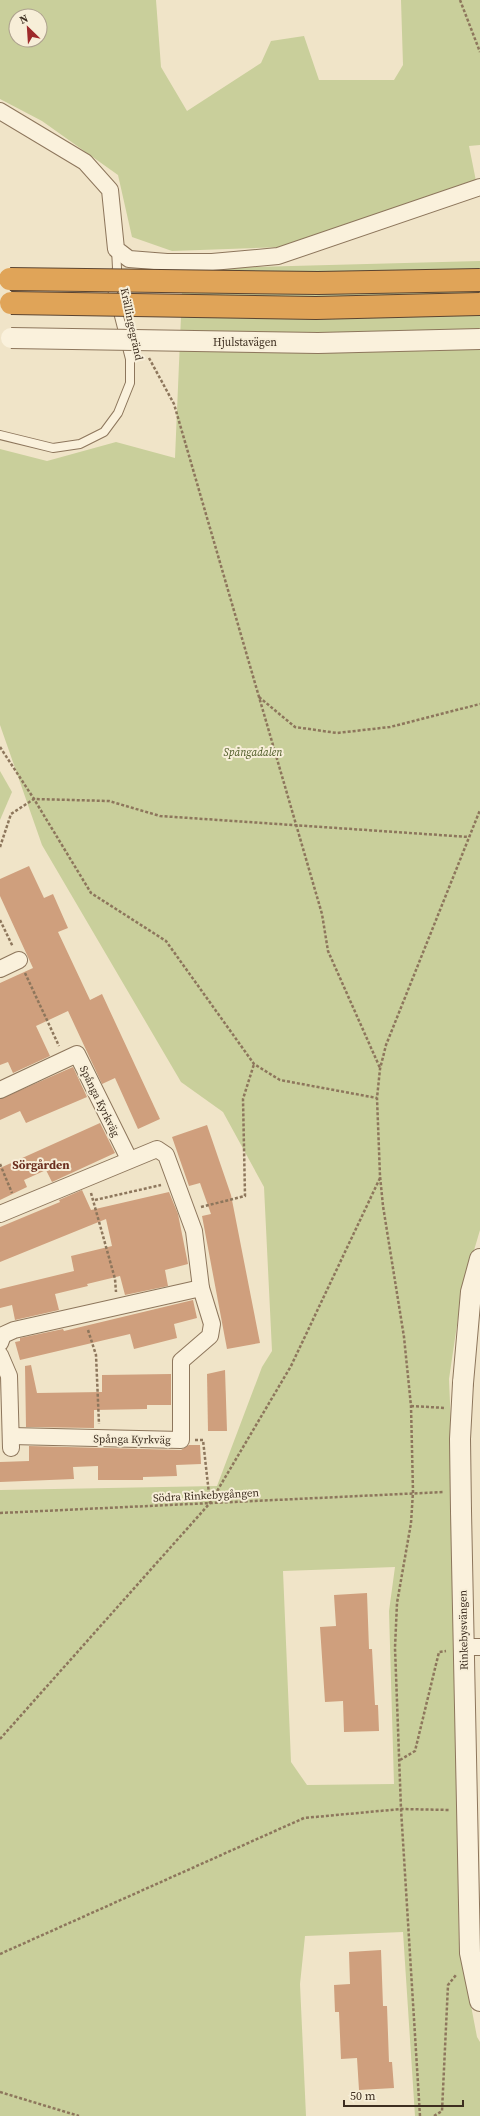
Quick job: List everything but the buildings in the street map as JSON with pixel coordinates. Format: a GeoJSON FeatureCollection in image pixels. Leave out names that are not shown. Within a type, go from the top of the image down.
{"type":"FeatureCollection","features":[{"type":"Feature","properties":{"kind":"highway"},"geometry":{"type":"LineString","coordinates":[[10,279],[318,284],[480,280]]}},
{"type":"Feature","properties":{"kind":"highway"},"geometry":{"type":"LineString","coordinates":[[11,303],[316,308],[480,304]]}},
{"type":"Feature","properties":{"kind":"street"},"geometry":{"type":"LineString","coordinates":[[0,111],[85,162],[110,190],[116,249],[129,259],[167,262],[212,262],[278,256],[480,188]]}},
{"type":"Feature","properties":{"kind":"street","name":"Hjulstavägen"},"geometry":{"type":"LineString","coordinates":[[4,338],[310,343],[480,339]]}},
{"type":"Feature","properties":{"kind":"street"},"geometry":{"type":"LineString","coordinates":[[0,969],[19,960]]}},
{"type":"Feature","properties":{"kind":"street","name":"Spånga Kyrkväg"},"geometry":{"type":"LineString","coordinates":[[0,1090],[77,1054],[129,1159]]}},
{"type":"Feature","properties":{"kind":"street","name":"Spånga Kyrkväg"},"geometry":{"type":"LineString","coordinates":[[0,1214],[129,1159],[157,1149],[166,1155],[177,1181],[194,1231],[201,1288],[212,1324],[210,1336],[181,1361],[181,1440],[99,1438],[11,1442],[10,1376],[0,1355]]}},
{"type":"Feature","properties":{"kind":"street","name":"Rinkebysvängen"},"geometry":{"type":"LineString","coordinates":[[480,1260],[471,1292],[463,1383],[460,1440],[461,1511],[472,1647],[470,1953],[476,1968],[480,2001]]}},
{"type":"Feature","properties":{"kind":"street"},"geometry":{"type":"LineString","coordinates":[[0,1343],[3,1335],[14,1330],[201,1288]]}},
{"type":"Feature","properties":{"kind":"lane","name":"Krällingegränd"},"geometry":{"type":"LineString","coordinates":[[0,435],[53,448],[80,444],[104,432],[118,413],[130,384],[130,359],[112,288],[117,268],[116,249]]}},
{"type":"Feature","properties":{"kind":"path"},"geometry":{"type":"LineString","coordinates":[[460,0],[480,52]]}},
{"type":"Feature","properties":{"kind":"path"},"geometry":{"type":"LineString","coordinates":[[149,357],[174,404],[322,914],[328,951],[380,1069]]}},
{"type":"Feature","properties":{"kind":"path"},"geometry":{"type":"LineString","coordinates":[[259,696],[295,728],[337,733],[390,727],[480,704]]}},
{"type":"Feature","properties":{"kind":"path"},"geometry":{"type":"LineString","coordinates":[[0,748],[34,798],[91,893],[166,941],[254,1064],[280,1080],[377,1098]]}},
{"type":"Feature","properties":{"kind":"path"},"geometry":{"type":"LineString","coordinates":[[0,847],[11,814],[34,798],[109,801],[160,816],[469,837]]}},
{"type":"Feature","properties":{"kind":"path"},"geometry":{"type":"LineString","coordinates":[[420,2116],[401,1808],[395,1648],[397,1603],[410,1523],[413,1492],[411,1406],[404,1337],[383,1206],[380,1176],[377,1098],[380,1069],[386,1045],[480,810]]}},
{"type":"Feature","properties":{"kind":"path"},"geometry":{"type":"LineString","coordinates":[[0,920],[65,1060]]}},
{"type":"Feature","properties":{"kind":"path"},"geometry":{"type":"LineString","coordinates":[[187,1210],[245,1196],[243,1099],[254,1064]]}},
{"type":"Feature","properties":{"kind":"path"},"geometry":{"type":"LineString","coordinates":[[0,1164],[18,1207]]}},
{"type":"Feature","properties":{"kind":"path"},"geometry":{"type":"LineString","coordinates":[[0,1739],[210,1503],[291,1366],[380,1176]]}},
{"type":"Feature","properties":{"kind":"path"},"geometry":{"type":"LineString","coordinates":[[85,1178],[95,1200],[115,1279],[118,1307]]}},
{"type":"Feature","properties":{"kind":"path"},"geometry":{"type":"LineString","coordinates":[[95,1200],[177,1181]]}},
{"type":"Feature","properties":{"kind":"path"},"geometry":{"type":"LineString","coordinates":[[84,1314],[96,1355],[99,1438]]}},
{"type":"Feature","properties":{"kind":"path"},"geometry":{"type":"LineString","coordinates":[[181,1440],[204,1440],[210,1503]]}},
{"type":"Feature","properties":{"kind":"path","name":"Södra Rinkebygången"},"geometry":{"type":"LineString","coordinates":[[0,1513],[413,1492]]}},
{"type":"Feature","properties":{"kind":"path"},"geometry":{"type":"LineString","coordinates":[[399,1760],[415,1751],[439,1652],[472,1647]]}},
{"type":"Feature","properties":{"kind":"path"},"geometry":{"type":"LineString","coordinates":[[0,1954],[304,1818],[401,1808],[453,1810]]}},
{"type":"Feature","properties":{"kind":"path"},"geometry":{"type":"LineString","coordinates":[[434,2116],[442,2111],[448,1985],[461,1969],[476,1968]]}},
{"type":"Feature","properties":{"kind":"path"},"geometry":{"type":"LineString","coordinates":[[0,2092],[79,2116]]}},
{"type":"Feature","properties":{"kind":"green space"},"geometry":{"type":"Polygon","coordinates":[[[0,0],[156,0],[161,67],[187,111],[261,63],[271,41],[304,36],[319,80],[394,80],[403,65],[401,0],[480,0],[480,145],[469,146],[476,181],[285,247],[172,251],[132,237],[118,175],[42,121],[0,99],[0,0]]]}},
{"type":"Feature","properties":{"kind":"green space","name":"Spångadalen"},"geometry":{"type":"Polygon","coordinates":[[[480,261],[480,1230],[462,1291],[449,1379],[454,1497],[459,1943],[477,2037],[480,2042],[480,2116],[415,2116],[403,1932],[305,1936],[300,1984],[306,2116],[0,2116],[0,1490],[217,1486],[262,1367],[272,1351],[264,1187],[223,1112],[181,1082],[42,845],[0,725],[0,449],[47,461],[116,442],[175,458],[183,269],[480,261]],[[395,1567],[283,1571],[291,1762],[307,1785],[394,1784],[389,1611],[395,1567]]]}},
{"type":"Feature","properties":{"kind":"green space"},"geometry":{"type":"Polygon","coordinates":[[[0,771],[12,792],[0,820],[0,771]]]}},
{"type":"Feature","properties":{"kind":"district","name":"Sörgården"},"geometry":{"type":"Point","coordinates":[41,1165]}}]}
